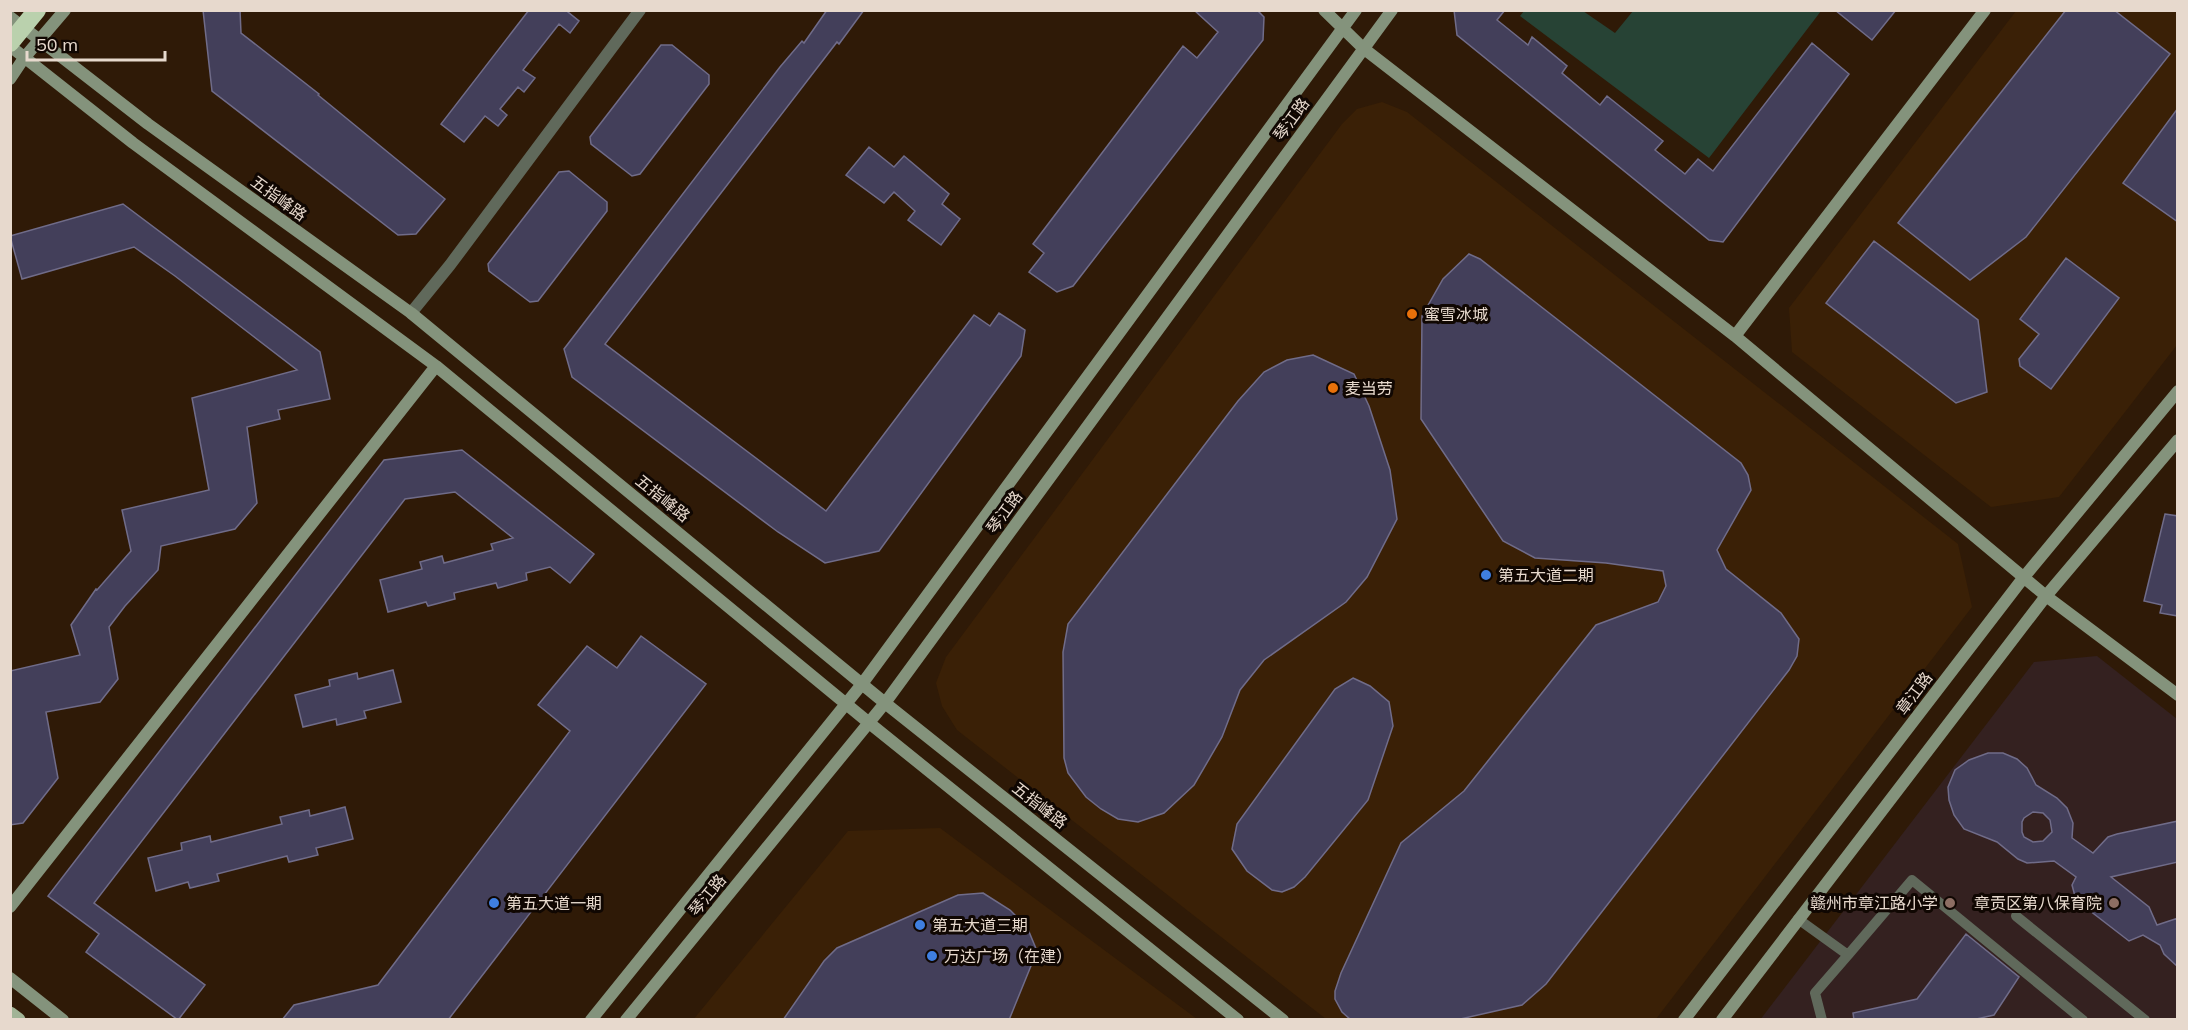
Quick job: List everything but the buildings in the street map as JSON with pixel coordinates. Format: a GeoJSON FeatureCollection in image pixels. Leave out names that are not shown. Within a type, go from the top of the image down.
{"type":"FeatureCollection","features":[{"type":"Feature","properties":{"kind":"highway"},"geometry":{"type":"LineString","coordinates":[[11,46],[41,10]]}},
{"type":"Feature","properties":{"kind":"main road"},"geometry":{"type":"LineString","coordinates":[[41,10],[11,46],[24,58],[133,143],[435,366],[868,722],[1238,1020]]}},
{"type":"Feature","properties":{"kind":"main road"},"geometry":{"type":"LineString","coordinates":[[10,79],[38,40],[65,10]]}},
{"type":"Feature","properties":{"kind":"main road"},"geometry":{"type":"LineString","coordinates":[[1324,10],[1363,48],[1735,336],[2046,596],[2178,695]]}},
{"type":"Feature","properties":{"kind":"main road","name":"琴江路"},"geometry":{"type":"LineString","coordinates":[[591,1020],[862,684],[1356,10]]}},
{"type":"Feature","properties":{"kind":"main road","name":"琴江路"},"geometry":{"type":"LineString","coordinates":[[627,1020],[885,703],[1392,10]]}},
{"type":"Feature","properties":{"kind":"main road"},"geometry":{"type":"LineString","coordinates":[[1735,336],[1985,10]]}},
{"type":"Feature","properties":{"kind":"main road","name":"五指峰路"},"geometry":{"type":"LineString","coordinates":[[10,17],[148,124],[411,313],[885,703],[1283,1020]]}},
{"type":"Feature","properties":{"kind":"main road"},"geometry":{"type":"LineString","coordinates":[[10,907],[435,366]]}},
{"type":"Feature","properties":{"kind":"main road","name":"章江路"},"geometry":{"type":"LineString","coordinates":[[1684,1020],[2024,577],[2178,391]]}},
{"type":"Feature","properties":{"kind":"main road"},"geometry":{"type":"LineString","coordinates":[[1722,1020],[2046,596],[2178,440]]}},
{"type":"Feature","properties":{"kind":"main road"},"geometry":{"type":"LineString","coordinates":[[10,978],[63,1020]]}},
{"type":"Feature","properties":{"kind":"main road"},"geometry":{"type":"LineString","coordinates":[[10,1014],[18,1020]]}},
{"type":"Feature","properties":{"kind":"street"},"geometry":{"type":"LineString","coordinates":[[411,313],[450,265],[640,10]]}},
{"type":"Feature","properties":{"kind":"lane"},"geometry":{"type":"LineString","coordinates":[[1822,1020],[1815,993],[1912,880],[2083,1020]]}},
{"type":"Feature","properties":{"kind":"lane"},"geometry":{"type":"LineString","coordinates":[[2016,915],[2145,1020]]}},
{"type":"Feature","properties":{"kind":"lane"},"geometry":{"type":"LineString","coordinates":[[1798,919],[1848,955]]}},
{"type":"Feature","properties":{"kind":"shaded area"},"geometry":{"type":"Polygon","coordinates":[[[2016,11],[2177,11],[2177,345],[2059,497],[1991,507],[1792,352],[1789,308],[2016,11]]]}},
{"type":"Feature","properties":{"kind":"shaded area","name":"第五大道二期"},"geometry":{"type":"Polygon","coordinates":[[[1382,102],[1407,112],[1958,544],[1972,607],[1656,1019],[1326,1019],[957,730],[942,706],[936,683],[946,657],[1342,124],[1357,109],[1382,102]]]}},
{"type":"Feature","properties":{"kind":"shaded area"},"geometry":{"type":"Polygon","coordinates":[[[2097,656],[2177,719],[2177,1019],[1760,1020],[2034,662],[2097,656]]]}},
{"type":"Feature","properties":{"kind":"shaded area","name":"第五大道三期"},"geometry":{"type":"Polygon","coordinates":[[[940,828],[1197,1019],[693,1020],[848,831],[940,828]]]}},
{"type":"Feature","properties":{"kind":"green space"},"geometry":{"type":"Polygon","coordinates":[[[1524,11],[1583,11],[1615,33],[1633,11],[1821,11],[1709,158],[1520,16],[1524,11]]]}},
{"type":"Feature","properties":{"kind":"place","name":"蜜雪冰城"},"geometry":{"type":"Point","coordinates":[1412,314]}},
{"type":"Feature","properties":{"kind":"place","name":"麦当劳"},"geometry":{"type":"Point","coordinates":[1333,388]}},
{"type":"Feature","properties":{"kind":"place","name":"第五大道二期"},"geometry":{"type":"Point","coordinates":[1486,575]}},
{"type":"Feature","properties":{"kind":"place","name":"第五大道一期"},"geometry":{"type":"Point","coordinates":[494,903]}},
{"type":"Feature","properties":{"kind":"place","name":"赣州市章江路小学"},"geometry":{"type":"Point","coordinates":[1950,903]}},
{"type":"Feature","properties":{"kind":"place","name":"章贡区第八保育院"},"geometry":{"type":"Point","coordinates":[2114,903]}},
{"type":"Feature","properties":{"kind":"place","name":"第五大道三期"},"geometry":{"type":"Point","coordinates":[920,925]}},
{"type":"Feature","properties":{"kind":"place","name":"万达广场（在建）"},"geometry":{"type":"Point","coordinates":[932,956]}}]}
